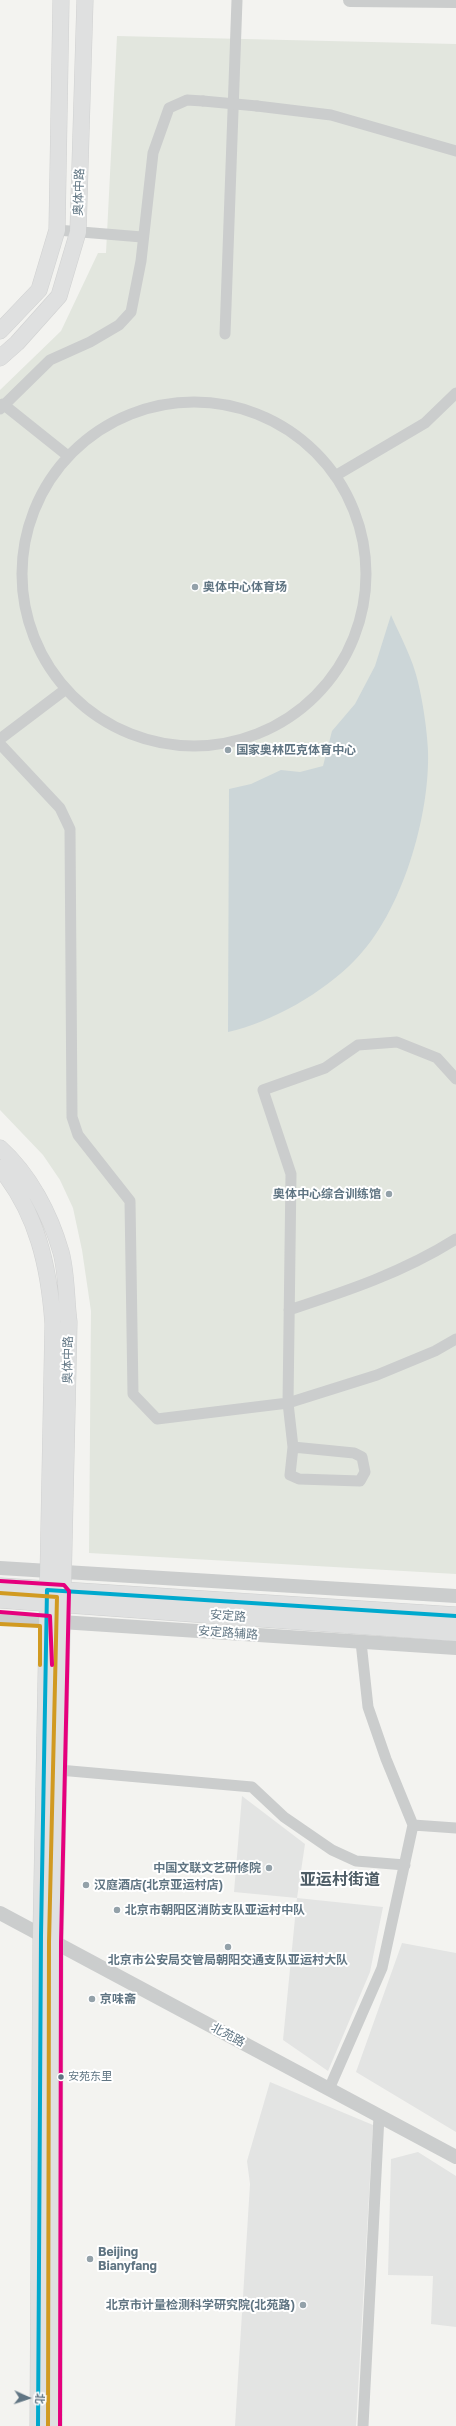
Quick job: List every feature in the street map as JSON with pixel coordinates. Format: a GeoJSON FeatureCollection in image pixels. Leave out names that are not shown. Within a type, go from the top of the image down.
{"type":"FeatureCollection","features":[{"type":"Feature","properties":{"kind":"main road","name":"奥体中路"},"geometry":{"type":"LineString","coordinates":[[0,331],[39,290],[57,230],[61,0]]}},
{"type":"Feature","properties":{"kind":"main road","name":"奥体中路"},"geometry":{"type":"LineString","coordinates":[[0,358],[17,343],[59,296],[78,232],[85,0]]}},
{"type":"Feature","properties":{"kind":"main road","name":"奥体中路"},"geometry":{"type":"LineString","coordinates":[[0,1148],[10,1157],[38,1196],[61,1253],[69,1322],[64,1572],[53,1601]]}},
{"type":"Feature","properties":{"kind":"main road","name":"奥体中路"},"geometry":{"type":"LineString","coordinates":[[0,1168],[12,1183],[29,1211],[42,1244],[51,1296],[53,1324],[47,1572],[53,1601]]}},
{"type":"Feature","properties":{"kind":"main road","name":"安定路"},"geometry":{"type":"LineString","coordinates":[[0,1586],[53,1601],[456,1632]]}},
{"type":"Feature","properties":{"kind":"main road","name":"安定路"},"geometry":{"type":"LineString","coordinates":[[0,1599],[456,1616]]}},
{"type":"Feature","properties":{"kind":"main road"},"geometry":{"type":"LineString","coordinates":[[53,1601],[63,1622],[55,1942],[54,2426]]}},
{"type":"Feature","properties":{"kind":"main road"},"geometry":{"type":"LineString","coordinates":[[38,2426],[41,1934],[53,1601]]}},
{"type":"Feature","properties":{"kind":"street"},"geometry":{"type":"LineString","coordinates":[[225,334],[237,0]]}},
{"type":"Feature","properties":{"kind":"street"},"geometry":{"type":"LineString","coordinates":[[350,0],[456,1]]}},
{"type":"Feature","properties":{"kind":"street"},"geometry":{"type":"LineString","coordinates":[[68,456],[2,406],[50,360],[90,342],[119,326],[131,312],[136,294],[153,153],[169,108],[187,100],[257,106],[331,115],[456,151]]}},
{"type":"Feature","properties":{"kind":"street"},"geometry":{"type":"LineString","coordinates":[[57,230],[142,237]]}},
{"type":"Feature","properties":{"kind":"street"},"geometry":{"type":"LineString","coordinates":[[335,476],[425,423],[456,393]]}},
{"type":"Feature","properties":{"kind":"street"},"geometry":{"type":"LineString","coordinates":[[176,403],[217,403],[256,414],[292,433],[308,446],[335,476],[355,515],[362,542],[365,571],[363,600],[356,628],[345,654],[325,684],[300,709],[263,732],[235,741],[207,746],[178,745],[150,740],[123,731],[86,708],[66,689],[46,662],[35,639],[24,601],[22,582],[25,543],[36,505],[56,471],[68,456],[100,430],[136,412],[176,403]]}},
{"type":"Feature","properties":{"kind":"street"},"geometry":{"type":"LineString","coordinates":[[0,739],[66,689]]}},
{"type":"Feature","properties":{"kind":"street"},"geometry":{"type":"LineString","coordinates":[[0,744],[60,808],[70,829],[72,1117],[78,1135],[130,1201],[133,1394],[157,1419],[250,1410],[288,1403],[377,1375],[435,1351],[456,1339]]}},
{"type":"Feature","properties":{"kind":"street"},"geometry":{"type":"LineString","coordinates":[[293,1447],[354,1453],[362,1457],[365,1472],[360,1481],[299,1478],[290,1475],[293,1447],[288,1403],[291,1174],[263,1090],[325,1068],[358,1045],[397,1042],[437,1058],[456,1079]]}},
{"type":"Feature","properties":{"kind":"street"},"geometry":{"type":"LineString","coordinates":[[289,1310],[360,1286],[429,1256],[456,1239]]}},
{"type":"Feature","properties":{"kind":"street"},"geometry":{"type":"LineString","coordinates":[[0,1568],[456,1596]]}},
{"type":"Feature","properties":{"kind":"street"},"geometry":{"type":"LineString","coordinates":[[0,1618],[53,1601]]}},
{"type":"Feature","properties":{"kind":"street","name":"安定路辅路"},"geometry":{"type":"LineString","coordinates":[[63,1622],[456,1648]]}},
{"type":"Feature","properties":{"kind":"street"},"geometry":{"type":"LineString","coordinates":[[329,2089],[382,1968],[413,1826],[386,1759],[368,1706],[360,1642]]}},
{"type":"Feature","properties":{"kind":"street"},"geometry":{"type":"LineString","coordinates":[[59,1770],[252,1787],[284,1817],[332,1850],[356,1861],[405,1866]]}},
{"type":"Feature","properties":{"kind":"street"},"geometry":{"type":"LineString","coordinates":[[413,1826],[456,1828]]}},
{"type":"Feature","properties":{"kind":"street","name":"北苑路"},"geometry":{"type":"LineString","coordinates":[[0,1913],[456,2157]]}},
{"type":"Feature","properties":{"kind":"street"},"geometry":{"type":"LineString","coordinates":[[363,2426],[380,2116]]}},
{"type":"Feature","properties":{"kind":"shaded area","name":"国家奥林匹克体育中心"},"geometry":{"type":"Polygon","coordinates":[[[117,36],[456,44],[456,1574],[89,1553],[91,1311],[82,1250],[73,1208],[60,1180],[43,1155],[0,1110],[0,390],[61,331],[98,253],[106,253],[117,36]]]}},
{"type":"Feature","properties":{"kind":"shaded area"},"geometry":{"type":"Polygon","coordinates":[[[391,615],[410,656],[416,673],[427,734],[427,777],[424,804],[410,862],[387,917],[372,940],[355,960],[328,984],[296,1005],[262,1021],[228,1032],[229,789],[251,784],[281,770],[300,772],[323,766],[332,731],[355,704],[375,666],[391,615]]]}},
{"type":"Feature","properties":{"kind":"shaded area","name":"中国文联文艺研修院"},"geometry":{"type":"Polygon","coordinates":[[[242,1796],[305,1844],[297,1898],[234,1892],[242,1796]]]}},
{"type":"Feature","properties":{"kind":"shaded area"},"geometry":{"type":"Polygon","coordinates":[[[297,1898],[383,1907],[370,1972],[328,2071],[283,2040],[297,1898]]]}},
{"type":"Feature","properties":{"kind":"shaded area"},"geometry":{"type":"Polygon","coordinates":[[[402,1943],[456,1953],[456,2132],[356,2072],[402,1943]]]}},
{"type":"Feature","properties":{"kind":"shaded area","name":"北京市计量检测科学研究院(北苑路)"},"geometry":{"type":"Polygon","coordinates":[[[270,2082],[373,2125],[356,2426],[235,2426],[250,2184],[247,2161],[270,2082]]]}},
{"type":"Feature","properties":{"kind":"shaded area"},"geometry":{"type":"Polygon","coordinates":[[[418,2152],[456,2176],[456,2327],[431,2324],[433,2276],[388,2275],[391,2159],[418,2152]]]}},
{"type":"Feature","properties":{"kind":"transit line"},"geometry":{"type":"LineString","coordinates":[[0,1581],[64,1585],[69,1591],[61,1942],[60,2426]]}},
{"type":"Feature","properties":{"kind":"transit line"},"geometry":{"type":"LineString","coordinates":[[38,2426],[41,1935],[47,1590],[456,1616]]}},
{"type":"Feature","properties":{"kind":"transit line"},"geometry":{"type":"LineString","coordinates":[[0,1593],[57,1597],[49,1942],[48,2426]]}},
{"type":"Feature","properties":{"kind":"transit line"},"geometry":{"type":"LineString","coordinates":[[0,1612],[50,1616],[52,1665]]}},
{"type":"Feature","properties":{"kind":"transit line"},"geometry":{"type":"LineString","coordinates":[[0,1624],[40,1626],[40,1665]]}},
{"type":"Feature","properties":{"kind":"place","name":"奥体中心体育场"},"geometry":{"type":"Point","coordinates":[195,587]}},
{"type":"Feature","properties":{"kind":"place","name":"国家奥林匹克体育中心"},"geometry":{"type":"Point","coordinates":[228,750]}},
{"type":"Feature","properties":{"kind":"place","name":"奥体中心综合训练馆"},"geometry":{"type":"Point","coordinates":[389,1194]}},
{"type":"Feature","properties":{"kind":"place","name":"中国文联文艺研修院"},"geometry":{"type":"Point","coordinates":[269,1868]}},
{"type":"Feature","properties":{"kind":"place","name":"汉庭酒店(北京亚运村店)"},"geometry":{"type":"Point","coordinates":[86,1885]}},
{"type":"Feature","properties":{"kind":"place","name":"北京市朝阳区消防支队亚运村中队"},"geometry":{"type":"Point","coordinates":[117,1910]}},
{"type":"Feature","properties":{"kind":"place","name":"北京市公安局交管局朝阳交通支队亚运村大队"},"geometry":{"type":"Point","coordinates":[228,1947]}},
{"type":"Feature","properties":{"kind":"place","name":"京味斋"},"geometry":{"type":"Point","coordinates":[92,1999]}},
{"type":"Feature","properties":{"kind":"place","name":"安苑东里"},"geometry":{"type":"Point","coordinates":[61,2077]}},
{"type":"Feature","properties":{"kind":"place","name":"Beijing Bianyfang"},"geometry":{"type":"Point","coordinates":[90,2259]}},
{"type":"Feature","properties":{"kind":"place","name":"北京市计量检测科学研究院(北苑路)"},"geometry":{"type":"Point","coordinates":[303,2305]}},
{"type":"Feature","properties":{"kind":"district","name":"亚运村街道"},"geometry":{"type":"Point","coordinates":[340,1880]}}]}
